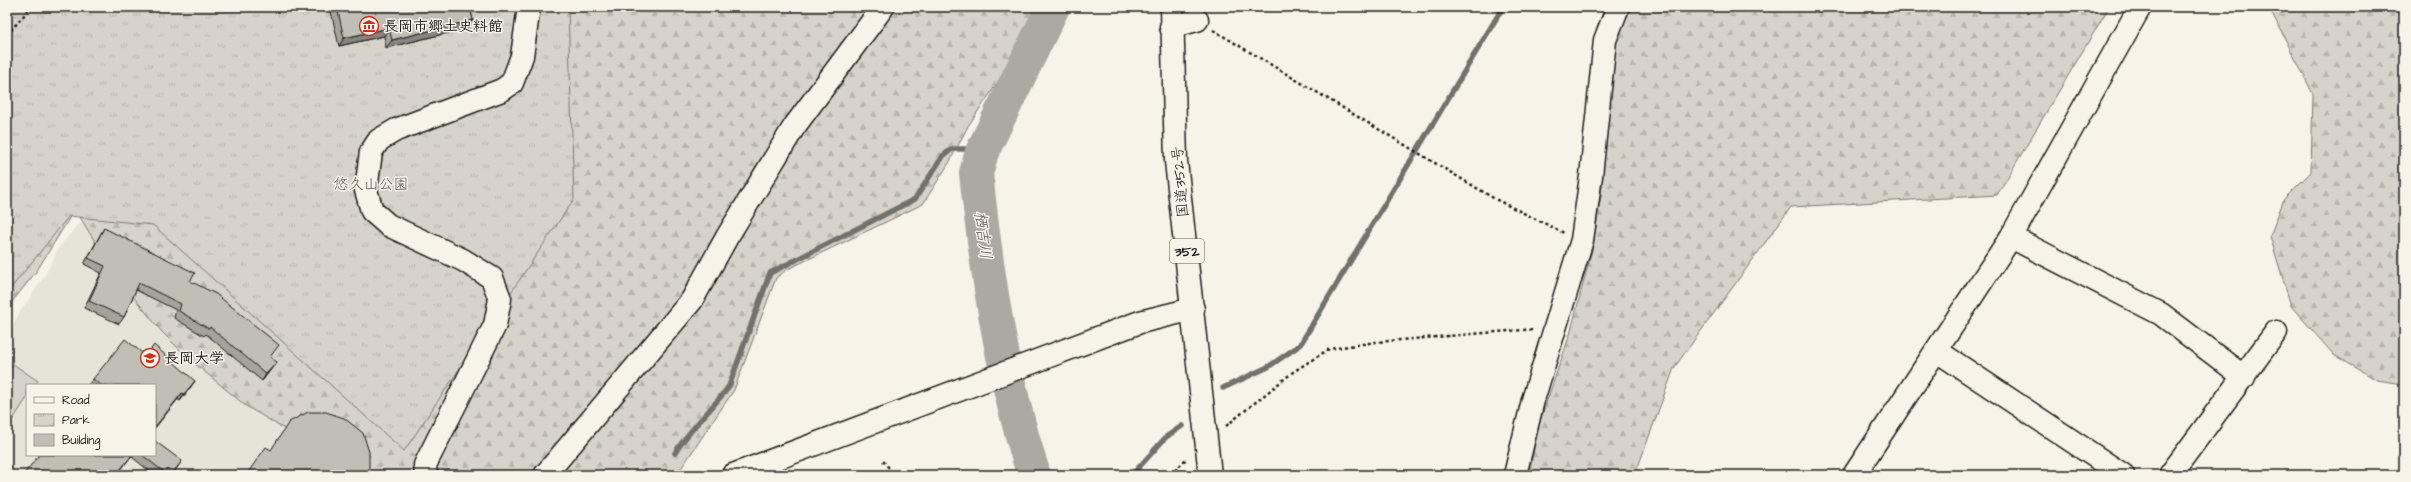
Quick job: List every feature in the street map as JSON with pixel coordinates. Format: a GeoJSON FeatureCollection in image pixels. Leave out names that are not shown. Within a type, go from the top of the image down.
{"type":"FeatureCollection","features":[{"type":"Feature","properties":{"kind":"main road"},"geometry":{"type":"LineString","coordinates":[[426,475],[425,465],[495,325],[500,299],[492,278],[463,260],[388,224],[372,211],[366,190],[371,152],[379,140],[396,130],[502,90],[512,83],[522,56],[528,7]]}},
{"type":"Feature","properties":{"kind":"main road"},"geometry":{"type":"LineString","coordinates":[[545,475],[692,300],[727,237],[794,127],[883,7]]}},
{"type":"Feature","properties":{"kind":"main road"},"geometry":{"type":"LineString","coordinates":[[1515,475],[1533,400],[1582,240],[1591,176],[1604,40],[1618,7]]}},
{"type":"Feature","properties":{"kind":"main road"},"geometry":{"type":"LineString","coordinates":[[1854,475],[2012,237],[2140,7]]}},
{"type":"Feature","properties":{"kind":"main road"},"geometry":{"type":"LineString","coordinates":[[1172,17],[1197,20]]}},
{"type":"Feature","properties":{"kind":"main road","name":"国道352号"},"geometry":{"type":"LineString","coordinates":[[1172,17],[1176,161],[1210,475]]}},
{"type":"Feature","properties":{"kind":"main road"},"geometry":{"type":"LineString","coordinates":[[2012,237],[2161,314],[2244,377]]}},
{"type":"Feature","properties":{"kind":"main road"},"geometry":{"type":"LineString","coordinates":[[733,475],[973,383],[1140,322],[1193,309]]}},
{"type":"Feature","properties":{"kind":"main road"},"geometry":{"type":"LineString","coordinates":[[2170,475],[2276,332]]}},
{"type":"Feature","properties":{"kind":"main road"},"geometry":{"type":"LineString","coordinates":[[1937,352],[2123,475]]}},
{"type":"Feature","properties":{"kind":"path"},"geometry":{"type":"LineString","coordinates":[[7,35],[31,7]]}},
{"type":"Feature","properties":{"kind":"path"},"geometry":{"type":"LineString","coordinates":[[1197,20],[1496,199],[1547,226],[1582,240]]}},
{"type":"Feature","properties":{"kind":"path"},"geometry":{"type":"LineString","coordinates":[[1205,438],[1224,427],[1293,372],[1330,349],[1376,342],[1556,327]]}},
{"type":"Feature","properties":{"kind":"path"},"geometry":{"type":"LineString","coordinates":[[883,460],[895,475]]}},
{"type":"Feature","properties":{"kind":"shaded area","name":"長岡大学"},"geometry":{"type":"Polygon","coordinates":[[[79,223],[128,234],[396,475],[7,475],[7,336],[20,312],[46,274],[59,247],[79,223]]]}},
{"type":"Feature","properties":{"kind":"green space","name":"悠久山公園"},"geometry":{"type":"Polygon","coordinates":[[[7,7],[568,7],[574,199],[404,451],[153,225],[69,216],[7,293],[7,7]]]}},
{"type":"Feature","properties":{"kind":"green space"},"geometry":{"type":"Polygon","coordinates":[[[549,7],[1038,7],[1029,35],[1013,54],[998,82],[968,126],[949,163],[923,204],[786,270],[776,278],[734,390],[682,467],[671,475],[380,475],[311,445],[246,406],[188,358],[162,332],[114,273],[75,209],[36,272],[7,308],[7,68],[549,7]]]}},
{"type":"Feature","properties":{"kind":"green space"},"geometry":{"type":"Polygon","coordinates":[[[1632,7],[2109,7],[1997,195],[1791,207],[1674,368],[1635,475],[1529,475],[1538,427],[1570,334],[1593,246],[1601,195],[1614,51],[1620,30],[1632,7]]]}},
{"type":"Feature","properties":{"kind":"green space"},"geometry":{"type":"Polygon","coordinates":[[[2269,7],[2404,7],[2404,384],[2377,380],[2334,355],[2291,306],[2270,236],[2284,199],[2311,172],[2313,94],[2269,7]]]}},
{"type":"Feature","properties":{"kind":"green space"},"geometry":{"type":"Polygon","coordinates":[[[13,364],[38,381],[36,384],[26,384],[26,400],[7,428],[7,374],[13,364]]]}},
{"type":"Feature","properties":{"kind":"building","name":"長岡市郷土史料館"},"geometry":{"type":"Polygon","coordinates":[[[337,7],[470,7],[473,20],[392,40],[389,28],[344,38],[337,7]]]}},
{"type":"Feature","properties":{"kind":"building"},"geometry":{"type":"Polygon","coordinates":[[[104,228],[195,273],[190,281],[216,294],[279,345],[270,357],[277,362],[266,374],[210,327],[209,329],[179,311],[181,304],[139,283],[124,317],[89,301],[105,266],[88,258],[104,228]]]}},
{"type":"Feature","properties":{"kind":"building"},"geometry":{"type":"Polygon","coordinates":[[[125,339],[146,356],[154,345],[195,381],[184,394],[182,393],[156,426],[156,384],[100,384],[93,379],[125,339]]]}},
{"type":"Feature","properties":{"kind":"building"},"geometry":{"type":"Polygon","coordinates":[[[308,412],[326,412],[344,418],[363,433],[369,452],[369,470],[384,475],[246,475],[266,447],[271,450],[289,422],[308,412]]]}},
{"type":"Feature","properties":{"kind":"building"},"geometry":{"type":"Polygon","coordinates":[[[156,442],[182,461],[171,475],[168,475],[143,456],[156,456],[156,442]]]}},
{"type":"Feature","properties":{"kind":"building"},"geometry":{"type":"Polygon","coordinates":[[[38,456],[131,456],[116,475],[23,475],[38,456]]]}},
{"type":"Feature","properties":{"kind":"waterway","name":"栖吉川"},"geometry":{"type":"LineString","coordinates":[[1034,475],[1004,363],[985,249],[976,173],[982,152],[1053,7]]}},
{"type":"Feature","properties":{"kind":"waterway"},"geometry":{"type":"LineString","coordinates":[[1223,388],[1268,367],[1300,345],[1503,7]]}},
{"type":"Feature","properties":{"kind":"waterway"},"geometry":{"type":"LineString","coordinates":[[675,453],[687,435],[729,386],[770,273],[915,199],[943,156],[952,149],[968,149],[982,152]]}},
{"type":"Feature","properties":{"kind":"waterway"},"geometry":{"type":"LineString","coordinates":[[1132,475],[1166,437],[1182,426]]}},
{"type":"Feature","properties":{"kind":"place","name":"長岡市郷土史料館"},"geometry":{"type":"Point","coordinates":[369,26]}},
{"type":"Feature","properties":{"kind":"place","name":"長岡大学"},"geometry":{"type":"Point","coordinates":[150,358]}}]}
